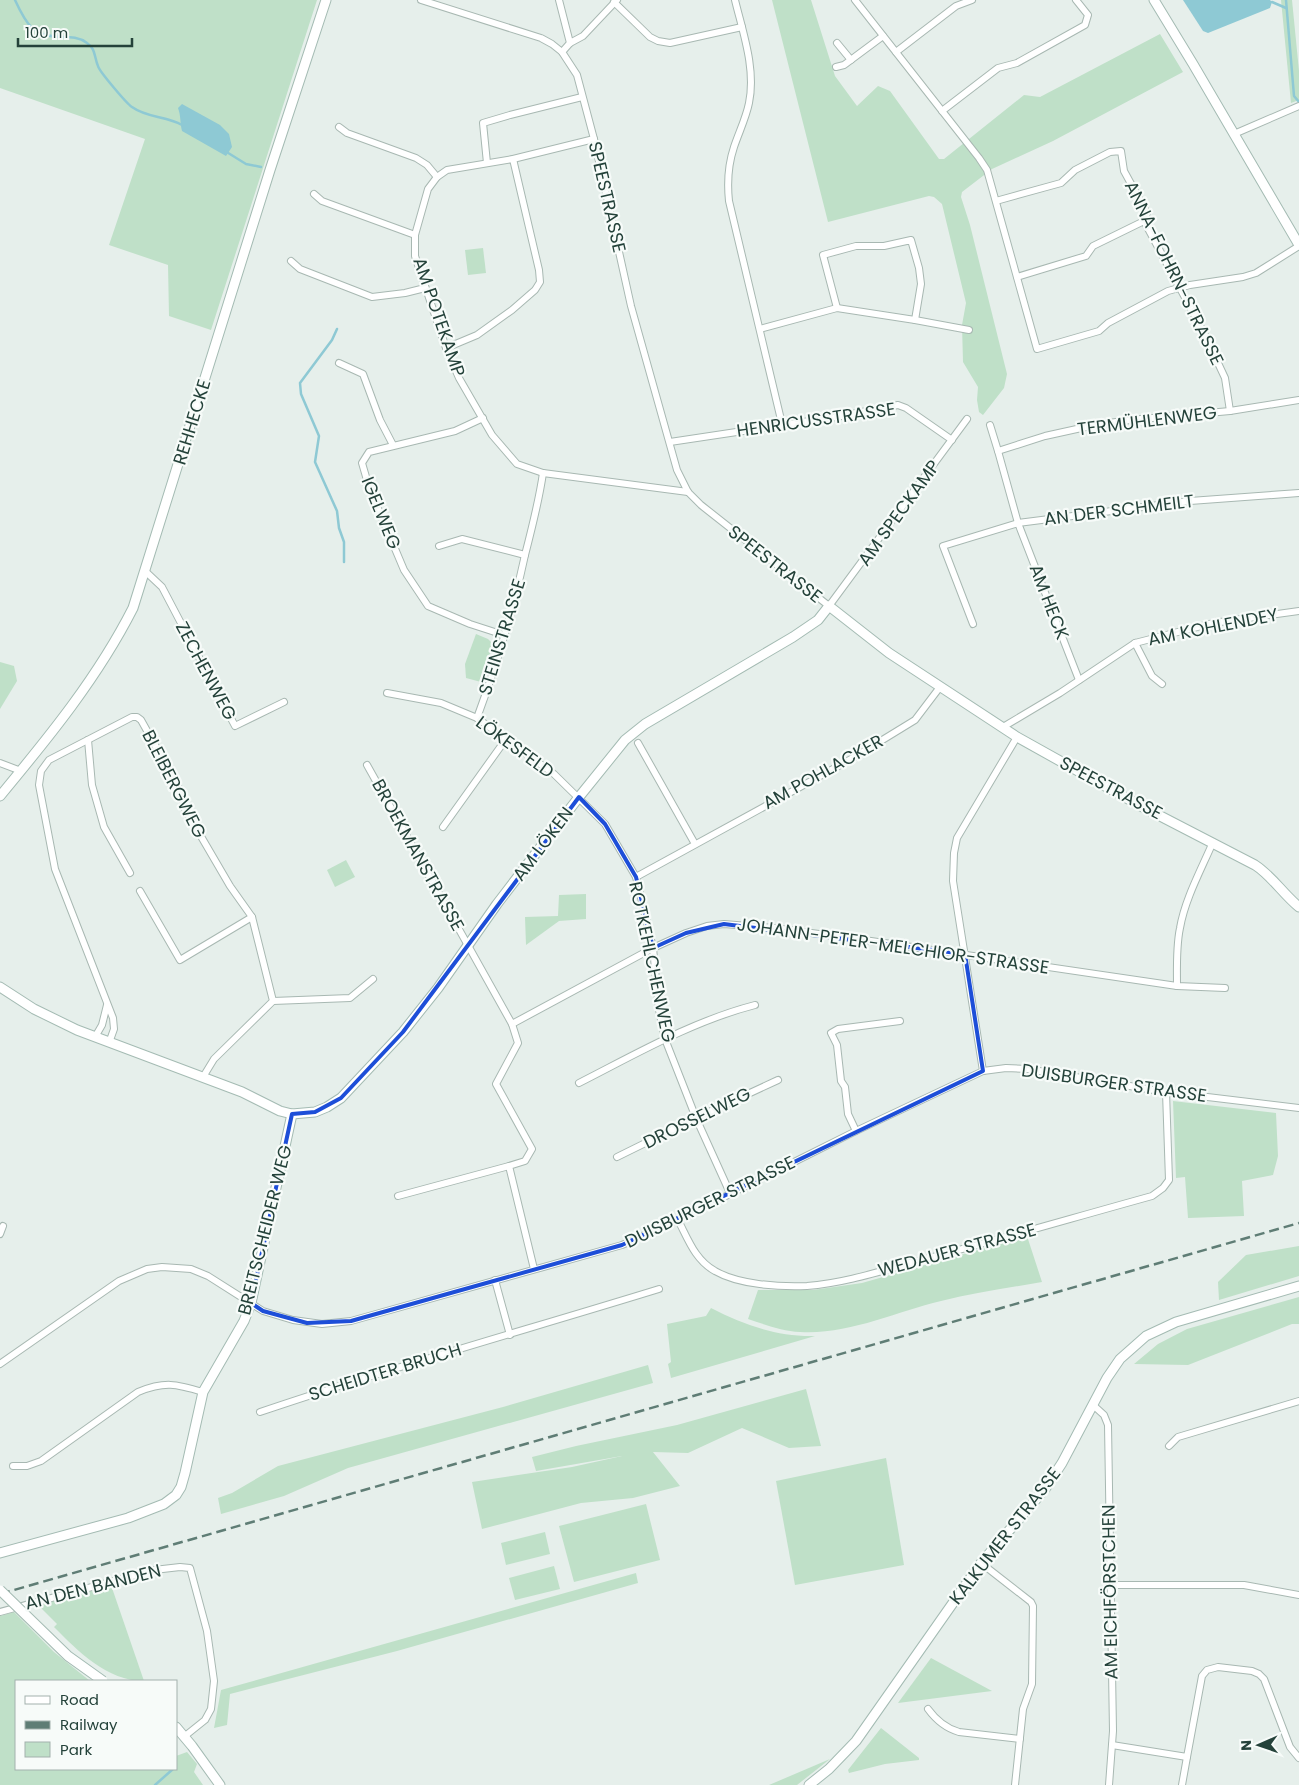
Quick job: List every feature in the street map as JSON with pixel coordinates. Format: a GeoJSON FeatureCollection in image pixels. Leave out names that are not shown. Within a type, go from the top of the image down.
{"type":"FeatureCollection","features":[{"type":"Feature","properties":{"kind":"street","name":"REHHECKE"},"geometry":{"type":"LineString","coordinates":[[0,796],[85,687],[117,640],[133,608],[270,170],[322,17],[326,0]]}},
{"type":"Feature","properties":{"kind":"street","name":"REHHECKE"},"geometry":{"type":"LineString","coordinates":[[322,17],[330,0]]}},
{"type":"Feature","properties":{"kind":"street"},"geometry":{"type":"LineString","coordinates":[[421,0],[541,38],[562,52],[570,43],[583,36],[616,1],[650,37],[658,41],[670,43],[742,27]]}},
{"type":"Feature","properties":{"kind":"street"},"geometry":{"type":"LineString","coordinates":[[559,0],[570,43]]}},
{"type":"Feature","properties":{"kind":"street"},"geometry":{"type":"LineString","coordinates":[[735,0],[750,61],[752,84],[749,104],[729,168],[729,201],[782,424]]}},
{"type":"Feature","properties":{"kind":"street"},"geometry":{"type":"LineString","coordinates":[[855,0],[987,170],[1037,348],[1099,331],[1108,323],[1168,291],[1256,273],[1299,245],[1154,0]]}},
{"type":"Feature","properties":{"kind":"street"},"geometry":{"type":"LineString","coordinates":[[896,52],[956,6],[972,0]]}},
{"type":"Feature","properties":{"kind":"street"},"geometry":{"type":"LineString","coordinates":[[942,111],[998,68],[1017,63],[1085,25],[1088,15],[1076,0]]}},
{"type":"Feature","properties":{"kind":"street"},"geometry":{"type":"LineString","coordinates":[[836,67],[844,65],[883,36]]}},
{"type":"Feature","properties":{"kind":"street"},"geometry":{"type":"LineString","coordinates":[[837,42],[851,60]]}},
{"type":"Feature","properties":{"kind":"street","name":"SPEESTRASSE"},"geometry":{"type":"LineString","coordinates":[[562,52],[577,75],[594,139],[631,306],[677,470],[688,492],[701,505],[889,654],[1017,737],[1139,805],[1238,854],[1267,873],[1283,893],[1299,906]]}},
{"type":"Feature","properties":{"kind":"street"},"geometry":{"type":"LineString","coordinates":[[487,163],[482,123],[582,96]]}},
{"type":"Feature","properties":{"kind":"street"},"geometry":{"type":"LineString","coordinates":[[1234,134],[1297,107]]}},
{"type":"Feature","properties":{"kind":"street"},"geometry":{"type":"LineString","coordinates":[[339,127],[348,133],[416,158],[427,165],[437,177],[447,170],[513,158],[594,139]]}},
{"type":"Feature","properties":{"kind":"street","name":"ANNA-FOHRN-STRASSE"},"geometry":{"type":"LineString","coordinates":[[996,201],[1061,183],[1075,170],[1110,152],[1121,151],[1124,171],[1147,213],[1144,221],[1204,333],[1225,378],[1230,411]]}},
{"type":"Feature","properties":{"kind":"street"},"geometry":{"type":"LineString","coordinates":[[446,348],[476,335],[536,290],[540,282],[539,270],[513,158]]}},
{"type":"Feature","properties":{"kind":"street","name":"AM POTEKAMP"},"geometry":{"type":"LineString","coordinates":[[437,177],[428,190],[415,235],[415,256],[458,378],[492,435],[517,464],[543,473],[688,492]]}},
{"type":"Feature","properties":{"kind":"street"},"geometry":{"type":"LineString","coordinates":[[314,194],[322,201],[415,235]]}},
{"type":"Feature","properties":{"kind":"street"},"geometry":{"type":"LineString","coordinates":[[1017,277],[1086,256],[1093,246],[1144,221]]}},
{"type":"Feature","properties":{"kind":"street"},"geometry":{"type":"LineString","coordinates":[[837,308],[823,254],[856,246],[884,246],[911,240],[919,268],[920,284],[916,320]]}},
{"type":"Feature","properties":{"kind":"street"},"geometry":{"type":"LineString","coordinates":[[291,262],[300,269],[372,296],[405,293],[425,288]]}},
{"type":"Feature","properties":{"kind":"street"},"geometry":{"type":"LineString","coordinates":[[760,330],[837,308],[969,330]]}},
{"type":"Feature","properties":{"kind":"street"},"geometry":{"type":"LineString","coordinates":[[339,363],[363,374],[378,416],[393,446]]}},
{"type":"Feature","properties":{"kind":"street","name":"TERMÜHLENWEG"},"geometry":{"type":"LineString","coordinates":[[998,451],[1045,436],[1095,425],[1156,417],[1230,411],[1299,400]]}},
{"type":"Feature","properties":{"kind":"street","name":"HENRICUSSTRASSE"},"geometry":{"type":"LineString","coordinates":[[670,442],[836,417],[898,405],[906,408],[952,440]]}},
{"type":"Feature","properties":{"kind":"street","name":"IGELWEG"},"geometry":{"type":"LineString","coordinates":[[483,418],[455,430],[369,452],[362,463],[369,487],[404,570],[428,606],[470,624],[504,635]]}},
{"type":"Feature","properties":{"kind":"street","name":"AM SPECKAMP"},"geometry":{"type":"LineString","coordinates":[[829,606],[967,418]]}},
{"type":"Feature","properties":{"kind":"street"},"geometry":{"type":"LineString","coordinates":[[990,425],[1018,523]]}},
{"type":"Feature","properties":{"kind":"street","name":"STEINSTRASSE"},"geometry":{"type":"LineString","coordinates":[[477,718],[494,670],[519,585],[539,501],[543,473]]}},
{"type":"Feature","properties":{"kind":"street","name":"AN DER SCHMEILT"},"geometry":{"type":"LineString","coordinates":[[973,624],[943,546],[1018,523],[1190,501],[1299,493]]}},
{"type":"Feature","properties":{"kind":"street","name":"AM HECK"},"geometry":{"type":"LineString","coordinates":[[1018,523],[1079,680]]}},
{"type":"Feature","properties":{"kind":"street","name":"STEINSTRASSE"},"geometry":{"type":"LineString","coordinates":[[439,546],[462,539],[525,556]]}},
{"type":"Feature","properties":{"kind":"street","name":"ZECHENWEG"},"geometry":{"type":"LineString","coordinates":[[145,570],[162,587],[235,726],[284,702]]}},
{"type":"Feature","properties":{"kind":"street","name":"AM LÖKEN"},"geometry":{"type":"LineString","coordinates":[[292,1114],[315,1112],[342,1098],[403,1032],[435,993],[497,904],[578,797],[632,733],[793,637],[818,620],[829,606]]}},
{"type":"Feature","properties":{"kind":"street","name":"AM KOHLENDEY"},"geometry":{"type":"LineString","coordinates":[[1003,727],[1135,643],[1213,624],[1299,611]]}},
{"type":"Feature","properties":{"kind":"street"},"geometry":{"type":"LineString","coordinates":[[1135,643],[1152,676],[1162,684]]}},
{"type":"Feature","properties":{"kind":"street","name":"AM POHLACKER"},"geometry":{"type":"LineString","coordinates":[[636,877],[853,758],[915,720],[940,687]]}},
{"type":"Feature","properties":{"kind":"street","name":"LÖKESFELD"},"geometry":{"type":"LineString","coordinates":[[387,693],[441,703],[477,718],[554,774],[578,797]]}},
{"type":"Feature","properties":{"kind":"street","name":"BLEIBERGWEG"},"geometry":{"type":"LineString","coordinates":[[109,1043],[114,1029],[113,1018],[55,869],[39,785],[41,771],[45,764],[132,717],[137,717],[141,720],[178,786],[185,809],[230,886],[252,917],[273,1001]]}},
{"type":"Feature","properties":{"kind":"street"},"geometry":{"type":"LineString","coordinates":[[983,1071],[953,881],[953,863],[957,838],[1017,737]]}},
{"type":"Feature","properties":{"kind":"street"},"geometry":{"type":"LineString","coordinates":[[443,827],[506,739]]}},
{"type":"Feature","properties":{"kind":"street"},"geometry":{"type":"LineString","coordinates":[[88,740],[92,785],[104,827],[130,873]]}},
{"type":"Feature","properties":{"kind":"street"},"geometry":{"type":"LineString","coordinates":[[638,743],[695,844]]}},
{"type":"Feature","properties":{"kind":"street"},"geometry":{"type":"LineString","coordinates":[[0,763],[21,771]]}},
{"type":"Feature","properties":{"kind":"street","name":"BROEKMANSTRASSE"},"geometry":{"type":"LineString","coordinates":[[367,765],[512,1024]]}},
{"type":"Feature","properties":{"kind":"street","name":"ROTKEHLCHENWEG"},"geometry":{"type":"LineString","coordinates":[[578,797],[605,824],[636,877],[653,948],[658,1001],[665,1039],[696,1118],[730,1193]]}},
{"type":"Feature","properties":{"kind":"street"},"geometry":{"type":"LineString","coordinates":[[1177,986],[1177,950],[1180,927],[1191,892],[1213,842]]}},
{"type":"Feature","properties":{"kind":"street"},"geometry":{"type":"LineString","coordinates":[[140,891],[180,960],[252,917]]}},
{"type":"Feature","properties":{"kind":"street","name":"JOHANN-PETER-MELCHIOR-STRASSE"},"geometry":{"type":"LineString","coordinates":[[512,1024],[653,948],[686,933],[707,926],[724,924],[774,928],[965,954],[1177,986],[1225,988]]}},
{"type":"Feature","properties":{"kind":"street"},"geometry":{"type":"LineString","coordinates":[[203,1077],[214,1059],[273,1001],[350,998],[372,979]]}},
{"type":"Feature","properties":{"kind":"street"},"geometry":{"type":"LineString","coordinates":[[0,987],[52,1019],[109,1043],[242,1092],[280,1112],[292,1114]]}},
{"type":"Feature","properties":{"kind":"street"},"geometry":{"type":"LineString","coordinates":[[95,1037],[102,1025],[107,1005]]}},
{"type":"Feature","properties":{"kind":"street"},"geometry":{"type":"LineString","coordinates":[[579,1083],[665,1039],[727,1012],[755,1005]]}},
{"type":"Feature","properties":{"kind":"street"},"geometry":{"type":"LineString","coordinates":[[856,1131],[848,1114],[845,1087],[841,1081],[837,1046],[831,1033],[838,1029],[900,1021]]}},
{"type":"Feature","properties":{"kind":"street"},"geometry":{"type":"LineString","coordinates":[[398,1196],[526,1161],[532,1149],[496,1084],[518,1043],[512,1024]]}},
{"type":"Feature","properties":{"kind":"street","name":"DUISBURGER STRASSE"},"geometry":{"type":"LineString","coordinates":[[0,1364],[119,1281],[147,1269],[162,1267],[191,1269],[208,1276],[263,1311],[307,1323],[335,1323],[350,1321],[622,1245],[678,1220],[856,1131],[983,1071],[1006,1068],[1027,1069],[1166,1092],[1299,1108]]}},
{"type":"Feature","properties":{"kind":"street","name":"DROSSELWEG"},"geometry":{"type":"LineString","coordinates":[[617,1157],[778,1080]]}},
{"type":"Feature","properties":{"kind":"street","name":"WEDAUER STRASSE"},"geometry":{"type":"LineString","coordinates":[[678,1220],[693,1249],[703,1263],[716,1272],[749,1283],[777,1286],[807,1286],[848,1279],[978,1245],[1152,1196],[1163,1188],[1169,1180],[1166,1092]]}},
{"type":"Feature","properties":{"kind":"street","name":"BREITSCHEIDER WEG"},"geometry":{"type":"LineString","coordinates":[[0,1553],[128,1518],[171,1500],[176,1495],[183,1480],[203,1392],[244,1321],[251,1304],[292,1114]]}},
{"type":"Feature","properties":{"kind":"street"},"geometry":{"type":"LineString","coordinates":[[509,1166],[534,1269]]}},
{"type":"Feature","properties":{"kind":"street"},"geometry":{"type":"LineString","coordinates":[[0,1234],[3,1226]]}},
{"type":"Feature","properties":{"kind":"street"},"geometry":{"type":"LineString","coordinates":[[495,1280],[510,1335]]}},
{"type":"Feature","properties":{"kind":"street","name":"KALKUMER STRASSE"},"geometry":{"type":"LineString","coordinates":[[809,1785],[829,1769],[856,1741],[981,1563],[1045,1489],[1062,1463],[1107,1378],[1120,1359],[1146,1336],[1176,1322],[1299,1286]]}},
{"type":"Feature","properties":{"kind":"street","name":"SCHEIDTER BRUCH"},"geometry":{"type":"LineString","coordinates":[[260,1412],[419,1360],[510,1335],[659,1289]]}},
{"type":"Feature","properties":{"kind":"street"},"geometry":{"type":"LineString","coordinates":[[13,1466],[27,1466],[41,1462],[138,1392],[163,1384],[181,1386],[203,1392]]}},
{"type":"Feature","properties":{"kind":"street"},"geometry":{"type":"LineString","coordinates":[[1169,1446],[1178,1437],[1299,1401]]}},
{"type":"Feature","properties":{"kind":"street","name":"AM EICHFÖRSTCHEN"},"geometry":{"type":"LineString","coordinates":[[1093,1405],[1101,1411],[1108,1425],[1112,1744],[1109,1785]]}},
{"type":"Feature","properties":{"kind":"street"},"geometry":{"type":"LineString","coordinates":[[981,1563],[1031,1602],[1033,1606],[1032,1684],[1023,1709],[1015,1785]]}},
{"type":"Feature","properties":{"kind":"street","name":"AN DEN BANDEN"},"geometry":{"type":"LineString","coordinates":[[0,1612],[154,1570],[187,1567],[192,1572],[207,1632],[214,1681],[211,1709],[205,1720],[185,1736]]}},
{"type":"Feature","properties":{"kind":"street"},"geometry":{"type":"LineString","coordinates":[[1110,1585],[1244,1585],[1299,1594]]}},
{"type":"Feature","properties":{"kind":"street"},"geometry":{"type":"LineString","coordinates":[[0,1590],[68,1656],[102,1680]]}},
{"type":"Feature","properties":{"kind":"street"},"geometry":{"type":"LineString","coordinates":[[1182,1785],[1202,1676],[1207,1670],[1218,1667],[1252,1671],[1264,1679],[1290,1747],[1299,1758]]}},
{"type":"Feature","properties":{"kind":"street"},"geometry":{"type":"LineString","coordinates":[[928,1709],[936,1720],[950,1729],[959,1732],[1020,1740]]}},
{"type":"Feature","properties":{"kind":"street"},"geometry":{"type":"LineString","coordinates":[[178,1729],[220,1785]]}},
{"type":"Feature","properties":{"kind":"street"},"geometry":{"type":"LineString","coordinates":[[1112,1744],[1187,1757]]}},
{"type":"Feature","properties":{"kind":"highlighted area"},"geometry":{"type":"Polygon","coordinates":[[[579,797],[605,824],[636,877],[653,948],[686,933],[724,924],[965,954],[983,1071],[622,1245],[351,1321],[307,1323],[263,1311],[251,1303],[292,1114],[315,1112],[341,1098],[403,1032],[579,797]]]}},
{"type":"Feature","properties":{"kind":"green space"},"geometry":{"type":"Polygon","coordinates":[[[0,0],[317,0],[211,330],[169,316],[168,265],[109,245],[145,139],[0,88],[0,0]]]}},
{"type":"Feature","properties":{"kind":"green space"},"geometry":{"type":"Polygon","coordinates":[[[772,0],[811,0],[835,76],[857,106],[878,86],[890,91],[939,159],[944,159],[1024,95],[1040,97],[1160,34],[1183,72],[1053,141],[992,169],[962,192],[961,197],[970,225],[1007,374],[1004,388],[983,415],[979,412],[977,400],[978,387],[963,362],[962,325],[966,303],[942,204],[934,197],[929,196],[828,222],[772,0]]]}},
{"type":"Feature","properties":{"kind":"green space"},"geometry":{"type":"Polygon","coordinates":[[[1281,0],[1292,0],[1299,71],[1299,100],[1291,103],[1281,0]]]}},
{"type":"Feature","properties":{"kind":"green space"},"geometry":{"type":"Polygon","coordinates":[[[483,248],[486,273],[468,275],[465,250],[483,248]]]}},
{"type":"Feature","properties":{"kind":"green space"},"geometry":{"type":"Polygon","coordinates":[[[476,634],[488,639],[493,644],[481,682],[466,678],[465,664],[476,634]]]}},
{"type":"Feature","properties":{"kind":"green space"},"geometry":{"type":"Polygon","coordinates":[[[0,662],[14,666],[17,681],[0,709],[0,662]]]}},
{"type":"Feature","properties":{"kind":"green space"},"geometry":{"type":"Polygon","coordinates":[[[346,860],[355,877],[335,887],[327,870],[346,860]]]}},
{"type":"Feature","properties":{"kind":"green space"},"geometry":{"type":"Polygon","coordinates":[[[586,894],[586,919],[559,921],[526,945],[525,917],[558,916],[559,895],[586,894]]]}},
{"type":"Feature","properties":{"kind":"green space"},"geometry":{"type":"Polygon","coordinates":[[[1173,1101],[1276,1113],[1278,1156],[1273,1175],[1242,1181],[1244,1216],[1188,1218],[1185,1177],[1176,1178],[1173,1101]]]}},
{"type":"Feature","properties":{"kind":"green space"},"geometry":{"type":"Polygon","coordinates":[[[1027,1236],[1042,1282],[941,1301],[871,1322],[836,1330],[800,1332],[748,1319],[758,1290],[813,1290],[862,1283],[1027,1236]]]}},
{"type":"Feature","properties":{"kind":"green space"},"geometry":{"type":"Polygon","coordinates":[[[1299,1246],[1299,1276],[1219,1300],[1218,1282],[1246,1255],[1299,1246]]]}},
{"type":"Feature","properties":{"kind":"green space"},"geometry":{"type":"Polygon","coordinates":[[[1299,1297],[1299,1324],[1292,1324],[1188,1365],[1134,1364],[1158,1344],[1187,1329],[1299,1297]]]}},
{"type":"Feature","properties":{"kind":"green space"},"geometry":{"type":"Polygon","coordinates":[[[711,1308],[761,1329],[801,1336],[815,1336],[671,1378],[668,1364],[671,1362],[667,1324],[706,1316],[711,1308]]]}},
{"type":"Feature","properties":{"kind":"green space"},"geometry":{"type":"Polygon","coordinates":[[[648,1365],[653,1383],[348,1468],[284,1496],[221,1514],[218,1498],[232,1493],[278,1466],[503,1407],[648,1365]]]}},
{"type":"Feature","properties":{"kind":"green space"},"geometry":{"type":"Polygon","coordinates":[[[806,1389],[821,1446],[789,1448],[742,1428],[688,1453],[653,1452],[680,1486],[633,1498],[581,1503],[482,1529],[472,1482],[572,1467],[622,1456],[536,1471],[532,1457],[677,1425],[806,1389]]]}},
{"type":"Feature","properties":{"kind":"green space"},"geometry":{"type":"Polygon","coordinates":[[[886,1458],[904,1565],[795,1585],[776,1481],[886,1458]]]}},
{"type":"Feature","properties":{"kind":"green space"},"geometry":{"type":"Polygon","coordinates":[[[646,1504],[660,1560],[574,1582],[559,1526],[646,1504]]]}},
{"type":"Feature","properties":{"kind":"green space"},"geometry":{"type":"Polygon","coordinates":[[[545,1532],[550,1554],[506,1565],[501,1543],[545,1532]]]}},
{"type":"Feature","properties":{"kind":"green space"},"geometry":{"type":"Polygon","coordinates":[[[554,1566],[560,1589],[515,1600],[509,1578],[554,1566]]]}},
{"type":"Feature","properties":{"kind":"green space"},"geometry":{"type":"Polygon","coordinates":[[[636,1573],[638,1583],[397,1651],[230,1694],[227,1725],[214,1728],[221,1690],[636,1573]]]}},
{"type":"Feature","properties":{"kind":"green space"},"geometry":{"type":"Polygon","coordinates":[[[111,1585],[144,1680],[130,1680],[118,1676],[94,1663],[54,1627],[57,1624],[37,1604],[111,1585]]]}},
{"type":"Feature","properties":{"kind":"green space"},"geometry":{"type":"Polygon","coordinates":[[[14,1612],[54,1652],[89,1680],[15,1680],[15,1770],[178,1770],[178,1755],[187,1752],[197,1764],[194,1772],[203,1785],[0,1785],[0,1616],[14,1612]]]}},
{"type":"Feature","properties":{"kind":"green space"},"geometry":{"type":"Polygon","coordinates":[[[931,1658],[992,1691],[898,1703],[931,1658]]]}},
{"type":"Feature","properties":{"kind":"green space"},"geometry":{"type":"Polygon","coordinates":[[[881,1728],[919,1758],[919,1760],[885,1764],[849,1773],[848,1770],[881,1728]]]}},
{"type":"Feature","properties":{"kind":"green space"},"geometry":{"type":"Polygon","coordinates":[[[830,1759],[797,1785],[769,1785],[830,1759]]]}},
{"type":"Feature","properties":{"kind":"water"},"geometry":{"type":"Polygon","coordinates":[[[1183,0],[1270,0],[1272,2],[1270,8],[1208,33],[1203,31],[1183,0]]]}},
{"type":"Feature","properties":{"kind":"water"},"geometry":{"type":"Polygon","coordinates":[[[182,104],[220,125],[229,134],[232,147],[226,156],[182,131],[178,108],[182,104]]]}},
{"type":"Feature","properties":{"kind":"waterway"},"geometry":{"type":"LineString","coordinates":[[15,0],[27,22],[37,32],[44,35],[78,38],[90,45],[100,69],[132,107],[138,111],[182,125]]}},
{"type":"Feature","properties":{"kind":"waterway"},"geometry":{"type":"LineString","coordinates":[[1286,0],[1294,96],[1299,102]]}},
{"type":"Feature","properties":{"kind":"waterway"},"geometry":{"type":"LineString","coordinates":[[1272,2],[1286,8]]}},
{"type":"Feature","properties":{"kind":"waterway"},"geometry":{"type":"LineString","coordinates":[[225,151],[246,164],[261,167]]}},
{"type":"Feature","properties":{"kind":"waterway"},"geometry":{"type":"LineString","coordinates":[[337,329],[332,340],[300,383],[301,394],[319,436],[315,462],[337,511],[339,528],[344,542],[344,562]]}},
{"type":"Feature","properties":{"kind":"waterway"},"geometry":{"type":"LineString","coordinates":[[155,1785],[172,1770]]}},
{"type":"Feature","properties":{"kind":"railway"},"geometry":{"type":"LineString","coordinates":[[0,1594],[1299,1223]]}}]}
